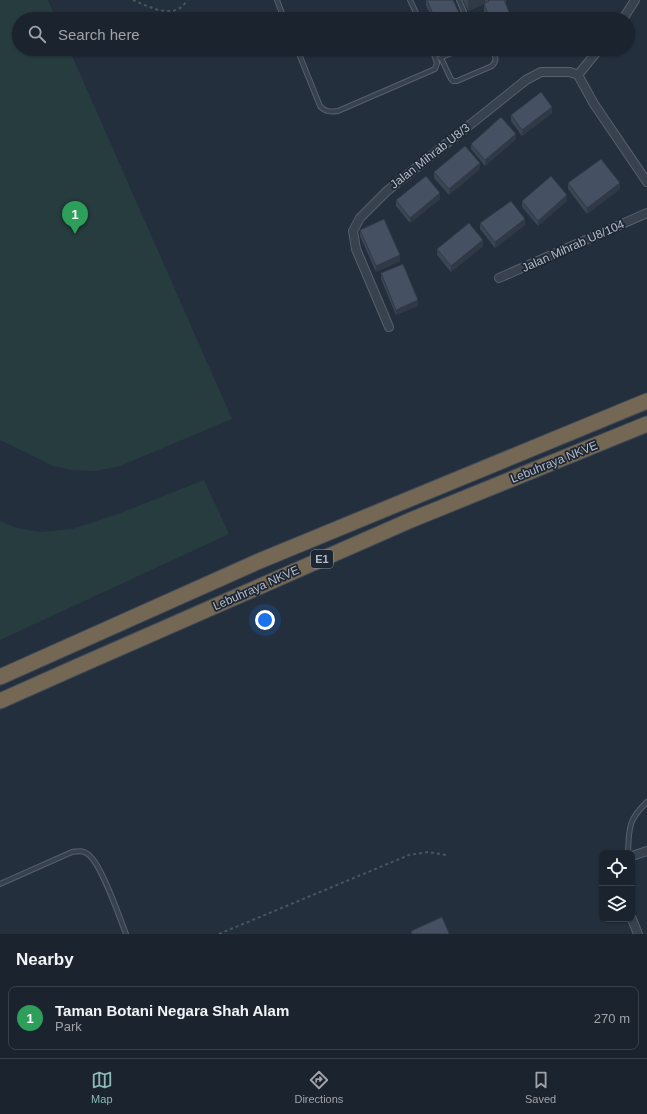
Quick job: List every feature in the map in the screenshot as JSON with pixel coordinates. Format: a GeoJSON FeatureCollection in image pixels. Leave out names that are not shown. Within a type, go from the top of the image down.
{"type":"FeatureCollection","features":[{"type":"Feature","properties":{"kind":"highway","name":"Lebuhraya NKVE"},"geometry":{"type":"LineString","coordinates":[[0,677],[257,562],[647,401]]}},
{"type":"Feature","properties":{"kind":"highway","name":"Lebuhraya NKVE"},"geometry":{"type":"LineString","coordinates":[[0,701],[411,520],[647,424]]}},
{"type":"Feature","properties":{"kind":"street"},"geometry":{"type":"LineString","coordinates":[[628,12],[635,0]]}},
{"type":"Feature","properties":{"kind":"street"},"geometry":{"type":"LineString","coordinates":[[593,56],[578,75],[594,104],[647,182]]}},
{"type":"Feature","properties":{"kind":"street","name":"Jalan Mihrab U8/3"},"geometry":{"type":"LineString","coordinates":[[389,327],[356,248],[353,231],[360,218],[387,191],[526,80],[541,72],[570,72],[578,75]]}},
{"type":"Feature","properties":{"kind":"street","name":"Jalan Mihrab U8/104"},"geometry":{"type":"LineString","coordinates":[[499,278],[647,213]]}},
{"type":"Feature","properties":{"kind":"street"},"geometry":{"type":"LineString","coordinates":[[635,855],[647,851]]}},
{"type":"Feature","properties":{"kind":"street"},"geometry":{"type":"LineString","coordinates":[[633,922],[638,934]]}},
{"type":"Feature","properties":{"kind":"lane"},"geometry":{"type":"LineString","coordinates":[[277,0],[281,12]]}},
{"type":"Feature","properties":{"kind":"lane"},"geometry":{"type":"LineString","coordinates":[[410,0],[416,12]]}},
{"type":"Feature","properties":{"kind":"lane"},"geometry":{"type":"LineString","coordinates":[[459,0],[464,12]]}},
{"type":"Feature","properties":{"kind":"lane"},"geometry":{"type":"LineString","coordinates":[[300,56],[320,106],[322,109],[329,112],[338,111],[432,70],[437,66],[435,56]]}},
{"type":"Feature","properties":{"kind":"lane"},"geometry":{"type":"LineString","coordinates":[[436,60],[445,56]]}},
{"type":"Feature","properties":{"kind":"lane"},"geometry":{"type":"LineString","coordinates":[[441,58],[451,79],[453,81],[457,81],[492,66],[495,63],[495,56]]}},
{"type":"Feature","properties":{"kind":"lane"},"geometry":{"type":"LineString","coordinates":[[628,850],[630,825],[635,816],[647,802]]}},
{"type":"Feature","properties":{"kind":"lane"},"geometry":{"type":"LineString","coordinates":[[0,884],[72,852],[81,850],[89,855],[103,876],[126,934]]}},
{"type":"Feature","properties":{"kind":"path"},"geometry":{"type":"LineString","coordinates":[[133,0],[152,8],[170,12],[183,7],[187,0]]}},
{"type":"Feature","properties":{"kind":"path"},"geometry":{"type":"LineString","coordinates":[[219,934],[409,855],[428,852],[446,855]]}},
{"type":"Feature","properties":{"kind":"green space"},"geometry":{"type":"Polygon","coordinates":[[[0,0],[48,0],[53,12],[12,12],[12,56],[72,56],[232,419],[120,466],[96,471],[71,470],[53,466],[0,440],[0,0]]]}},
{"type":"Feature","properties":{"kind":"green space"},"geometry":{"type":"Polygon","coordinates":[[[204,480],[229,534],[0,640],[0,521],[14,527],[40,532],[72,529],[118,514],[204,480]]]}},
{"type":"Feature","properties":{"kind":"building"},"geometry":{"type":"Polygon","coordinates":[[[427,0],[453,0],[459,12],[432,12],[427,0]]]}},
{"type":"Feature","properties":{"kind":"building"},"geometry":{"type":"Polygon","coordinates":[[[488,0],[504,0],[509,12],[487,12],[484,4],[489,1],[488,0]]]}},
{"type":"Feature","properties":{"kind":"building"},"geometry":{"type":"Polygon","coordinates":[[[541,92],[552,107],[522,130],[511,115],[541,92]]]}},
{"type":"Feature","properties":{"kind":"building"},"geometry":{"type":"Polygon","coordinates":[[[501,117],[516,134],[485,160],[471,144],[501,117]]]}},
{"type":"Feature","properties":{"kind":"building"},"geometry":{"type":"Polygon","coordinates":[[[465,146],[480,163],[449,189],[434,172],[465,146]]]}},
{"type":"Feature","properties":{"kind":"building"},"geometry":{"type":"Polygon","coordinates":[[[601,159],[620,183],[587,208],[568,183],[601,159]]]}},
{"type":"Feature","properties":{"kind":"building"},"geometry":{"type":"Polygon","coordinates":[[[426,176],[440,193],[410,218],[396,200],[426,176]]]}},
{"type":"Feature","properties":{"kind":"building"},"geometry":{"type":"Polygon","coordinates":[[[551,176],[567,195],[538,221],[522,201],[551,176]]]}},
{"type":"Feature","properties":{"kind":"building"},"geometry":{"type":"Polygon","coordinates":[[[511,201],[525,219],[495,242],[480,223],[511,201]]]}},
{"type":"Feature","properties":{"kind":"building"},"geometry":{"type":"Polygon","coordinates":[[[384,219],[400,255],[376,266],[360,230],[384,219]]]}},
{"type":"Feature","properties":{"kind":"building"},"geometry":{"type":"Polygon","coordinates":[[[469,223],[483,240],[451,266],[437,249],[469,223]]]}},
{"type":"Feature","properties":{"kind":"building"},"geometry":{"type":"Polygon","coordinates":[[[403,264],[418,300],[396,310],[381,273],[403,264]]]}},
{"type":"Feature","properties":{"kind":"building"},"geometry":{"type":"Polygon","coordinates":[[[442,917],[449,933],[448,934],[412,934],[411,931],[442,917]]]}},
{"type":"Feature","properties":{"kind":"place","name":"Taman Botani Negara Shah Alam"},"geometry":{"type":"Point","coordinates":[75,234]}}]}
